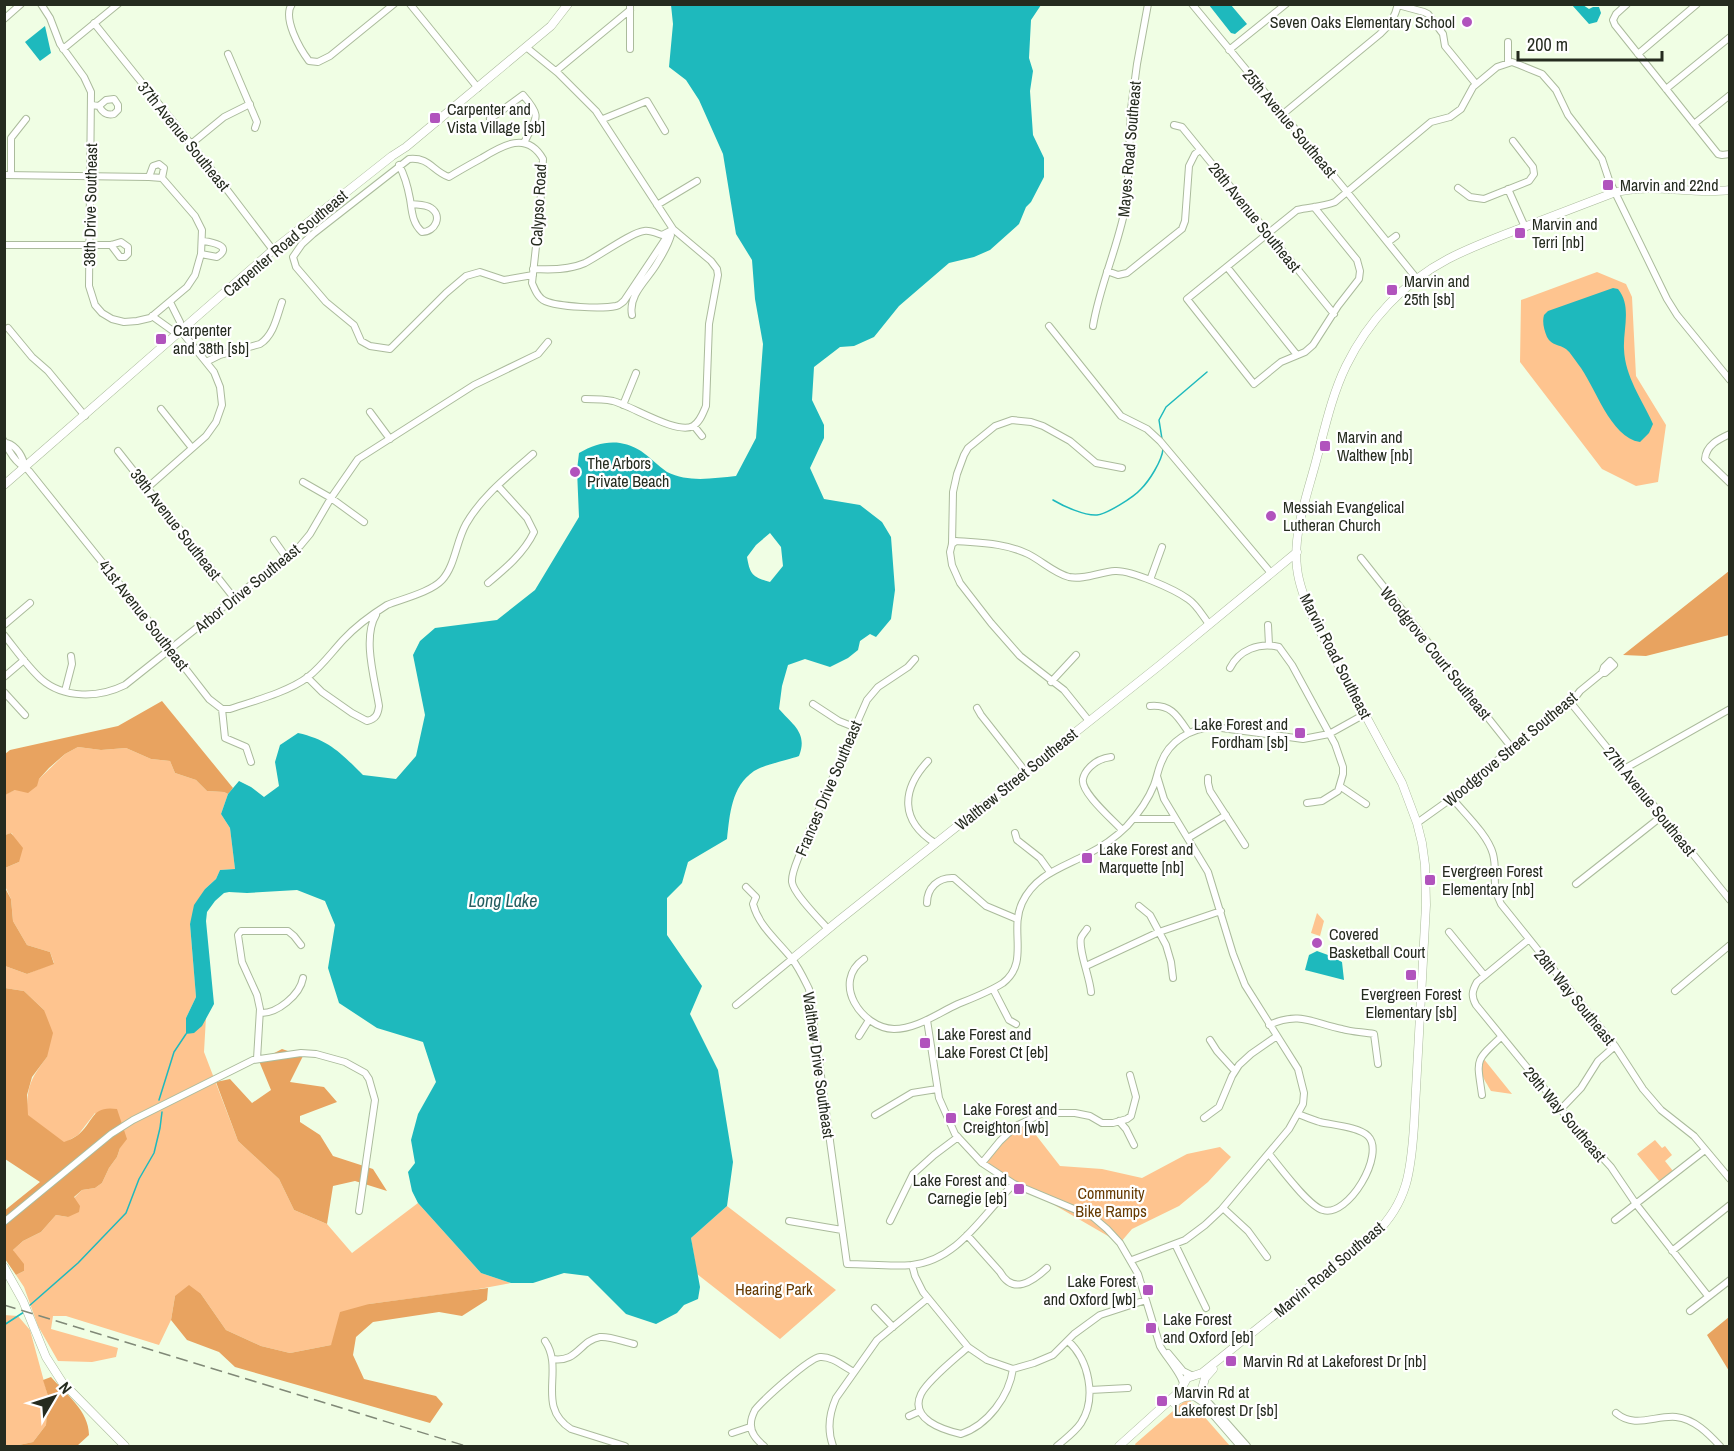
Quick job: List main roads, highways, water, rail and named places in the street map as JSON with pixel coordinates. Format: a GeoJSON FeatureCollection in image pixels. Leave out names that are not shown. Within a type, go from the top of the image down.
{"type":"FeatureCollection","features":[{"type":"Feature","properties":{"kind":"water","name":"Long Lake"},"geometry":{"type":"Polygon","coordinates":[[[671,5],[1041,5],[1031,20],[1029,58],[1033,71],[1030,91],[1033,135],[1044,158],[1044,177],[1026,207],[1019,224],[990,250],[974,257],[949,263],[899,306],[874,337],[854,346],[840,347],[814,367],[812,400],[824,425],[824,438],[810,468],[824,499],[860,505],[882,522],[891,537],[895,590],[891,619],[876,637],[870,634],[860,641],[858,650],[830,667],[805,659],[788,665],[779,709],[798,730],[802,741],[799,756],[758,769],[746,777],[733,802],[727,839],[688,862],[682,883],[667,898],[667,935],[702,986],[690,1014],[718,1070],[733,1162],[727,1206],[691,1238],[700,1287],[698,1299],[684,1305],[677,1313],[656,1324],[626,1314],[588,1276],[564,1273],[533,1283],[511,1283],[481,1273],[418,1203],[412,1191],[408,1172],[415,1163],[411,1140],[418,1114],[436,1082],[423,1042],[377,1028],[339,1003],[328,968],[335,925],[325,901],[297,890],[224,893],[207,912],[206,921],[214,1004],[202,1026],[194,1033],[186,1034],[186,1018],[196,997],[190,924],[194,905],[205,889],[216,879],[220,870],[235,869],[230,828],[221,814],[228,794],[239,781],[264,797],[279,786],[275,762],[280,745],[298,733],[318,739],[334,748],[363,775],[396,779],[416,756],[425,715],[413,655],[420,641],[435,628],[497,620],[535,590],[579,517],[577,470],[579,453],[602,444],[625,444],[641,451],[667,472],[684,478],[710,479],[736,476],[756,438],[763,344],[755,299],[752,260],[736,234],[723,154],[699,100],[686,80],[669,67],[673,24],[671,5]],[[770,533],[756,545],[747,557],[753,574],[770,582],[783,566],[781,547],[770,533]]]}},
{"type":"Feature","properties":{"kind":"water"},"geometry":{"type":"Polygon","coordinates":[[[1209,5],[1231,5],[1247,24],[1235,34],[1231,33],[1209,5]]]}},
{"type":"Feature","properties":{"kind":"water"},"geometry":{"type":"Polygon","coordinates":[[[1572,5],[1583,5],[1589,9],[1599,7],[1601,13],[1597,22],[1589,24],[1572,5]]]}},
{"type":"Feature","properties":{"kind":"water"},"geometry":{"type":"Polygon","coordinates":[[[45,26],[51,53],[40,61],[25,42],[45,26]]]}},
{"type":"Feature","properties":{"kind":"water"},"geometry":{"type":"Polygon","coordinates":[[[1613,288],[1618,289],[1625,303],[1624,349],[1627,369],[1653,424],[1649,433],[1640,442],[1620,431],[1572,356],[1566,349],[1549,340],[1544,326],[1544,315],[1548,311],[1613,288]]]}},
{"type":"Feature","properties":{"kind":"water"},"geometry":{"type":"Polygon","coordinates":[[[1317,951],[1342,962],[1344,980],[1305,970],[1309,955],[1317,951]]]}},
{"type":"Feature","properties":{"kind":"waterway"},"geometry":{"type":"LineString","coordinates":[[1162,439],[1159,420],[1166,407],[1207,372]]}},
{"type":"Feature","properties":{"kind":"waterway"},"geometry":{"type":"LineString","coordinates":[[1053,500],[1086,514],[1097,515],[1107,512],[1138,492],[1158,465],[1163,449]]}},
{"type":"Feature","properties":{"kind":"waterway"},"geometry":{"type":"LineString","coordinates":[[159,1100],[174,1052],[186,1034]]}},
{"type":"Feature","properties":{"kind":"waterway"},"geometry":{"type":"LineString","coordinates":[[29,1306],[78,1263],[126,1213],[139,1179],[154,1153],[162,1112]]}},
{"type":"Feature","properties":{"kind":"waterway"},"geometry":{"type":"LineString","coordinates":[[4,1325],[24,1312]]}},
{"type":"Feature","properties":{"kind":"railway"},"geometry":{"type":"LineString","coordinates":[[4,1305],[466,1446]]}},
{"type":"Feature","properties":{"kind":"place","name":"Seven Oaks Elementary School"},"geometry":{"type":"Point","coordinates":[1467,22]}},
{"type":"Feature","properties":{"kind":"place","name":"Carpenter and Vista Village [sb]"},"geometry":{"type":"Point","coordinates":[435,118]}},
{"type":"Feature","properties":{"kind":"place","name":"Marvin and 22nd"},"geometry":{"type":"Point","coordinates":[1608,185]}},
{"type":"Feature","properties":{"kind":"place","name":"Marvin and Terri [nb]"},"geometry":{"type":"Point","coordinates":[1520,233]}},
{"type":"Feature","properties":{"kind":"place","name":"Marvin and 25th [sb]"},"geometry":{"type":"Point","coordinates":[1392,290]}},
{"type":"Feature","properties":{"kind":"place","name":"Carpenter and 38th [sb]"},"geometry":{"type":"Point","coordinates":[161,339]}},
{"type":"Feature","properties":{"kind":"place","name":"Marvin and Walthew [nb]"},"geometry":{"type":"Point","coordinates":[1325,446]}},
{"type":"Feature","properties":{"kind":"place","name":"The Arbors Private Beach"},"geometry":{"type":"Point","coordinates":[575,472]}},
{"type":"Feature","properties":{"kind":"place","name":"Messiah Evangelical Lutheran Church"},"geometry":{"type":"Point","coordinates":[1271,516]}},
{"type":"Feature","properties":{"kind":"place","name":"Lake Forest and Fordham [sb]"},"geometry":{"type":"Point","coordinates":[1300,733]}},
{"type":"Feature","properties":{"kind":"place","name":"Lake Forest and Marquette [nb]"},"geometry":{"type":"Point","coordinates":[1087,858]}},
{"type":"Feature","properties":{"kind":"place","name":"Evergreen Forest Elementary [nb]"},"geometry":{"type":"Point","coordinates":[1430,880]}},
{"type":"Feature","properties":{"kind":"place","name":"Covered Basketball Court"},"geometry":{"type":"Point","coordinates":[1317,943]}},
{"type":"Feature","properties":{"kind":"place","name":"Evergreen Forest Elementary [sb]"},"geometry":{"type":"Point","coordinates":[1411,975]}},
{"type":"Feature","properties":{"kind":"place","name":"Lake Forest and Lake Forest Ct [eb]"},"geometry":{"type":"Point","coordinates":[925,1043]}},
{"type":"Feature","properties":{"kind":"place","name":"Lake Forest and Creighton [wb]"},"geometry":{"type":"Point","coordinates":[951,1118]}},
{"type":"Feature","properties":{"kind":"place","name":"Lake Forest and Carnegie [eb]"},"geometry":{"type":"Point","coordinates":[1019,1189]}},
{"type":"Feature","properties":{"kind":"place","name":"Lake Forest and Oxford [wb]"},"geometry":{"type":"Point","coordinates":[1148,1290]}},
{"type":"Feature","properties":{"kind":"place","name":"Lake Forest and Oxford [eb]"},"geometry":{"type":"Point","coordinates":[1151,1328]}},
{"type":"Feature","properties":{"kind":"place","name":"Marvin Rd at Lakeforest Dr [nb]"},"geometry":{"type":"Point","coordinates":[1231,1361]}},
{"type":"Feature","properties":{"kind":"place","name":"Marvin Rd at Lakeforest Dr [sb]"},"geometry":{"type":"Point","coordinates":[1162,1401]}},
{"type":"Feature","properties":{"kind":"park label","name":"Community Bike Ramps"},"geometry":{"type":"Point","coordinates":[1111,1202]}},
{"type":"Feature","properties":{"kind":"park label","name":"Hearing Park"},"geometry":{"type":"Point","coordinates":[774,1289]}}]}
